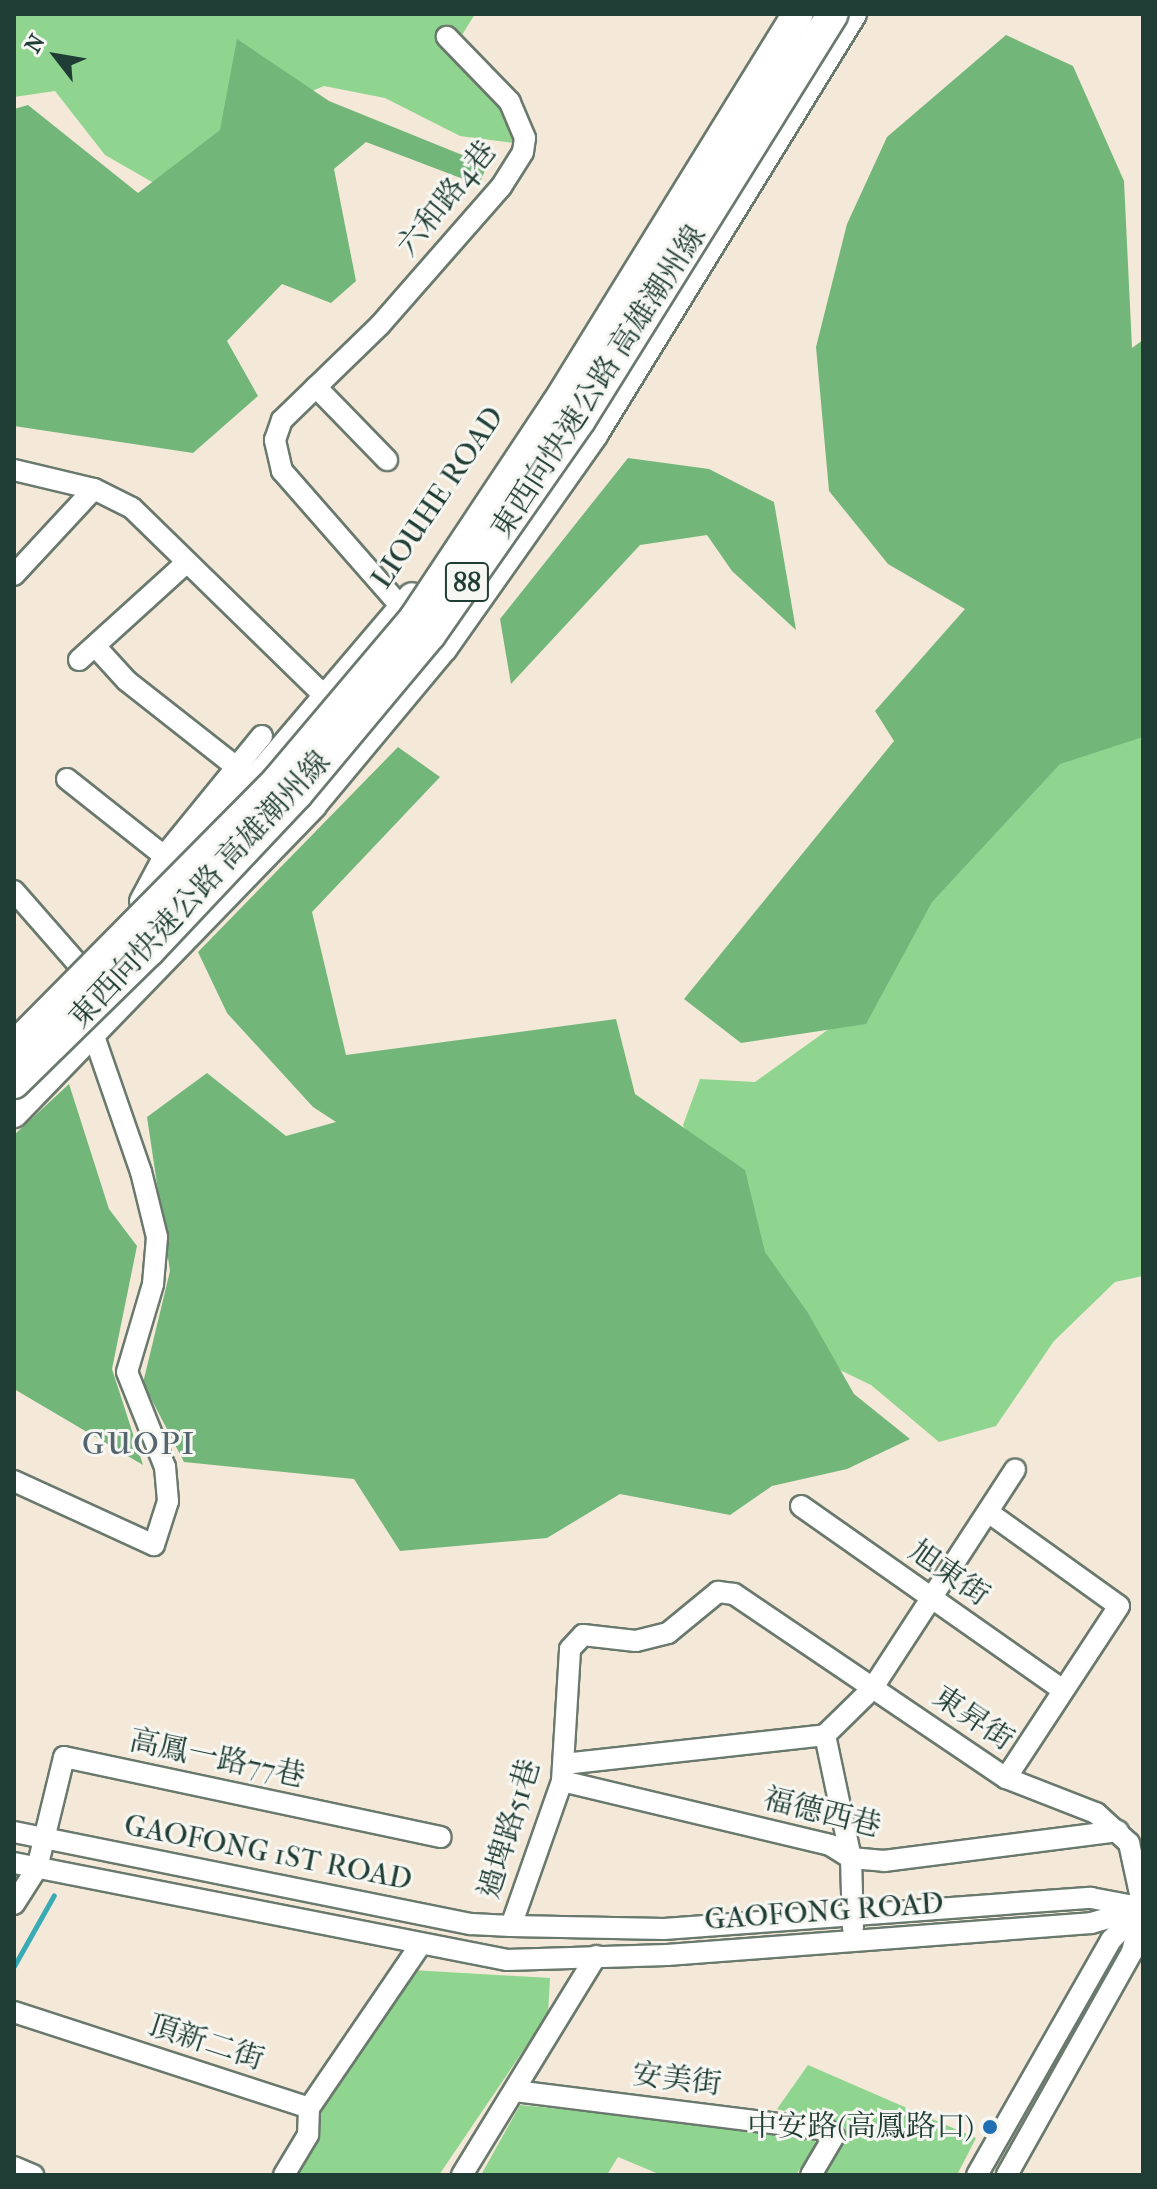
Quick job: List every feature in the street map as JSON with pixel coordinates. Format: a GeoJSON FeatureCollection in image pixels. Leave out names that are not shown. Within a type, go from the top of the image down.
{"type":"FeatureCollection","features":[{"type":"Feature","properties":{"kind":"highway","name":"東西向快速公路 高雄潮州線"},"geometry":{"type":"LineString","coordinates":[[14,1047],[278,780],[414,619],[557,404],[798,14]]}},
{"type":"Feature","properties":{"kind":"highway","name":"東西向快速公路 高雄潮州線"},"geometry":{"type":"LineString","coordinates":[[14,1083],[149,951],[297,794],[430,635],[580,420],[844,15]]}},
{"type":"Feature","properties":{"kind":"main road","name":"LIOUHE ROAD"},"geometry":{"type":"LineString","coordinates":[[14,1029],[140,901],[245,773],[327,698],[403,609],[545,397],[782,14]]}},
{"type":"Feature","properties":{"kind":"main road"},"geometry":{"type":"LineString","coordinates":[[14,1114],[91,1033],[162,966],[313,805],[444,648],[594,435],[844,15]]}},
{"type":"Feature","properties":{"kind":"street","name":"六和路4巷"},"geometry":{"type":"LineString","coordinates":[[403,609],[282,471],[278,429],[380,325],[483,208],[523,152],[525,138],[510,102],[447,37]]}},
{"type":"Feature","properties":{"kind":"street"},"geometry":{"type":"LineString","coordinates":[[316,387],[387,460]]}},
{"type":"Feature","properties":{"kind":"street"},"geometry":{"type":"LineString","coordinates":[[14,470],[94,489],[132,508],[327,698]]}},
{"type":"Feature","properties":{"kind":"street"},"geometry":{"type":"LineString","coordinates":[[14,575],[94,489]]}},
{"type":"Feature","properties":{"kind":"street"},"geometry":{"type":"LineString","coordinates":[[79,660],[187,562]]}},
{"type":"Feature","properties":{"kind":"street"},"geometry":{"type":"LineString","coordinates":[[95,646],[127,681],[245,773]]}},
{"type":"Feature","properties":{"kind":"street"},"geometry":{"type":"LineString","coordinates":[[140,901],[164,856],[245,773],[262,736]]}},
{"type":"Feature","properties":{"kind":"street"},"geometry":{"type":"LineString","coordinates":[[67,779],[164,856]]}},
{"type":"Feature","properties":{"kind":"street"},"geometry":{"type":"LineString","coordinates":[[14,891],[77,963],[91,1033],[141,1172],[157,1237],[153,1284],[127,1372],[165,1467],[168,1501],[154,1545],[14,1481]]}},
{"type":"Feature","properties":{"kind":"street"},"geometry":{"type":"LineString","coordinates":[[563,1772],[825,1735],[872,1689],[1015,1470]]}},
{"type":"Feature","properties":{"kind":"street","name":"旭東街"},"geometry":{"type":"LineString","coordinates":[[801,1506],[1063,1690]]}},
{"type":"Feature","properties":{"kind":"street"},"geometry":{"type":"LineString","coordinates":[[988,1512],[1119,1606],[1006,1778]]}},
{"type":"Feature","properties":{"kind":"street","name":"過埤路51巷"},"geometry":{"type":"LineString","coordinates":[[511,1926],[563,1772],[567,1660],[575,1641],[597,1634],[646,1640],[668,1633],[718,1592],[734,1594]]}},
{"type":"Feature","properties":{"kind":"street","name":"東昇街"},"geometry":{"type":"LineString","coordinates":[[734,1594],[1006,1778],[1096,1813],[1118,1831],[1135,1860],[1143,1908]]}},
{"type":"Feature","properties":{"kind":"street"},"geometry":{"type":"LineString","coordinates":[[825,1735],[851,1858],[853,1940]]}},
{"type":"Feature","properties":{"kind":"street","name":"高鳳一路77巷"},"geometry":{"type":"LineString","coordinates":[[46,1839],[64,1757],[441,1837]]}},
{"type":"Feature","properties":{"kind":"street","name":"福德西巷"},"geometry":{"type":"LineString","coordinates":[[563,1772],[830,1845],[851,1858],[884,1861],[1118,1831]]}},
{"type":"Feature","properties":{"kind":"street","name":"GAOFONG 1ST ROAD"},"geometry":{"type":"LineString","coordinates":[[14,1832],[471,1924],[511,1926]]}},
{"type":"Feature","properties":{"kind":"street"},"geometry":{"type":"LineString","coordinates":[[14,1904],[37,1868],[46,1839]]}},
{"type":"Feature","properties":{"kind":"street","name":"GAOFONG 1ST ROAD"},"geometry":{"type":"LineString","coordinates":[[14,1863],[507,1960]]}},
{"type":"Feature","properties":{"kind":"street","name":"GAOFONG ROAD"},"geometry":{"type":"LineString","coordinates":[[511,1926],[664,1929],[1091,1898],[1143,1908]]}},
{"type":"Feature","properties":{"kind":"street"},"geometry":{"type":"LineString","coordinates":[[977,2175],[1111,1940],[1143,1908]]}},
{"type":"Feature","properties":{"kind":"street"},"geometry":{"type":"LineString","coordinates":[[1007,2175],[1132,1952],[1143,1908]]}},
{"type":"Feature","properties":{"kind":"street","name":"GAOFONG ROAD"},"geometry":{"type":"LineString","coordinates":[[507,1960],[1091,1923],[1143,1908]]}},
{"type":"Feature","properties":{"kind":"street"},"geometry":{"type":"LineString","coordinates":[[284,2175],[308,2135],[309,2108],[420,1945]]}},
{"type":"Feature","properties":{"kind":"street"},"geometry":{"type":"LineString","coordinates":[[462,2175],[596,1956]]}},
{"type":"Feature","properties":{"kind":"street","name":"頂新二街"},"geometry":{"type":"LineString","coordinates":[[14,2012],[309,2108]]}},
{"type":"Feature","properties":{"kind":"street","name":"安美街"},"geometry":{"type":"LineString","coordinates":[[515,2091],[827,2130],[834,2136],[811,2175]]}},
{"type":"Feature","properties":{"kind":"street"},"geometry":{"type":"LineString","coordinates":[[14,2167],[33,2175]]}},
{"type":"Feature","properties":{"kind":"green space"},"geometry":{"type":"Polygon","coordinates":[[[14,14],[475,14],[454,48],[487,96],[514,118],[522,144],[460,136],[385,98],[324,86],[291,100],[166,190],[105,155],[55,91],[14,97],[14,14]]]}},
{"type":"Feature","properties":{"kind":"green space"},"geometry":{"type":"Polygon","coordinates":[[[1006,35],[1073,66],[1124,181],[1132,348],[1143,340],[1143,737],[1060,764],[932,902],[866,1024],[741,1043],[684,999],[894,741],[875,711],[965,609],[888,564],[829,491],[816,347],[847,224],[887,137],[1006,35]]]}},
{"type":"Feature","properties":{"kind":"green space"},"geometry":{"type":"Polygon","coordinates":[[[237,39],[329,101],[487,165],[479,185],[366,142],[334,169],[356,281],[331,303],[282,284],[227,341],[258,396],[193,453],[14,426],[14,109],[28,105],[138,193],[220,130],[237,39]]]}},
{"type":"Feature","properties":{"kind":"green space"},"geometry":{"type":"Polygon","coordinates":[[[628,458],[709,469],[774,502],[796,630],[732,571],[707,535],[640,545],[511,684],[500,619],[628,458]]]}},
{"type":"Feature","properties":{"kind":"green space"},"geometry":{"type":"Polygon","coordinates":[[[1143,675],[1143,1276],[1115,1282],[1054,1341],[996,1426],[939,1442],[871,1385],[794,1348],[683,1125],[700,1079],[755,1082],[854,1011],[884,924],[1143,675]]]}},
{"type":"Feature","properties":{"kind":"green space"},"geometry":{"type":"Polygon","coordinates":[[[398,747],[440,777],[312,912],[346,1055],[616,1019],[635,1094],[745,1170],[765,1252],[808,1313],[854,1394],[910,1439],[847,1469],[772,1486],[730,1515],[620,1494],[547,1538],[400,1551],[354,1479],[184,1462],[143,1383],[170,1271],[147,1117],[207,1073],[286,1136],[336,1122],[313,1107],[227,1013],[198,952],[398,747]]]}},
{"type":"Feature","properties":{"kind":"green space"},"geometry":{"type":"Polygon","coordinates":[[[69,1084],[109,1209],[137,1246],[112,1369],[143,1465],[14,1389],[14,1135],[69,1084]]]}},
{"type":"Feature","properties":{"kind":"green space"},"geometry":{"type":"Polygon","coordinates":[[[412,1970],[550,1978],[548,2014],[439,2175],[292,2175],[316,2109],[412,1970]]]}},
{"type":"Feature","properties":{"kind":"green space"},"geometry":{"type":"Polygon","coordinates":[[[808,2065],[976,2138],[957,2175],[822,2175],[845,2128],[777,2109],[808,2065]]]}},
{"type":"Feature","properties":{"kind":"green space"},"geometry":{"type":"Polygon","coordinates":[[[520,2105],[804,2133],[817,2143],[796,2175],[661,2175],[618,2157],[607,2175],[481,2175],[520,2105]]]}},
{"type":"Feature","properties":{"kind":"waterway"},"geometry":{"type":"LineString","coordinates":[[14,1966],[54,1895]]}},
{"type":"Feature","properties":{"kind":"place","name":"中安路(高鳳路口)"},"geometry":{"type":"Point","coordinates":[990,2127]}},
{"type":"Feature","properties":{"kind":"district","name":"GUOPI"},"geometry":{"type":"Point","coordinates":[139,1444]}}]}
